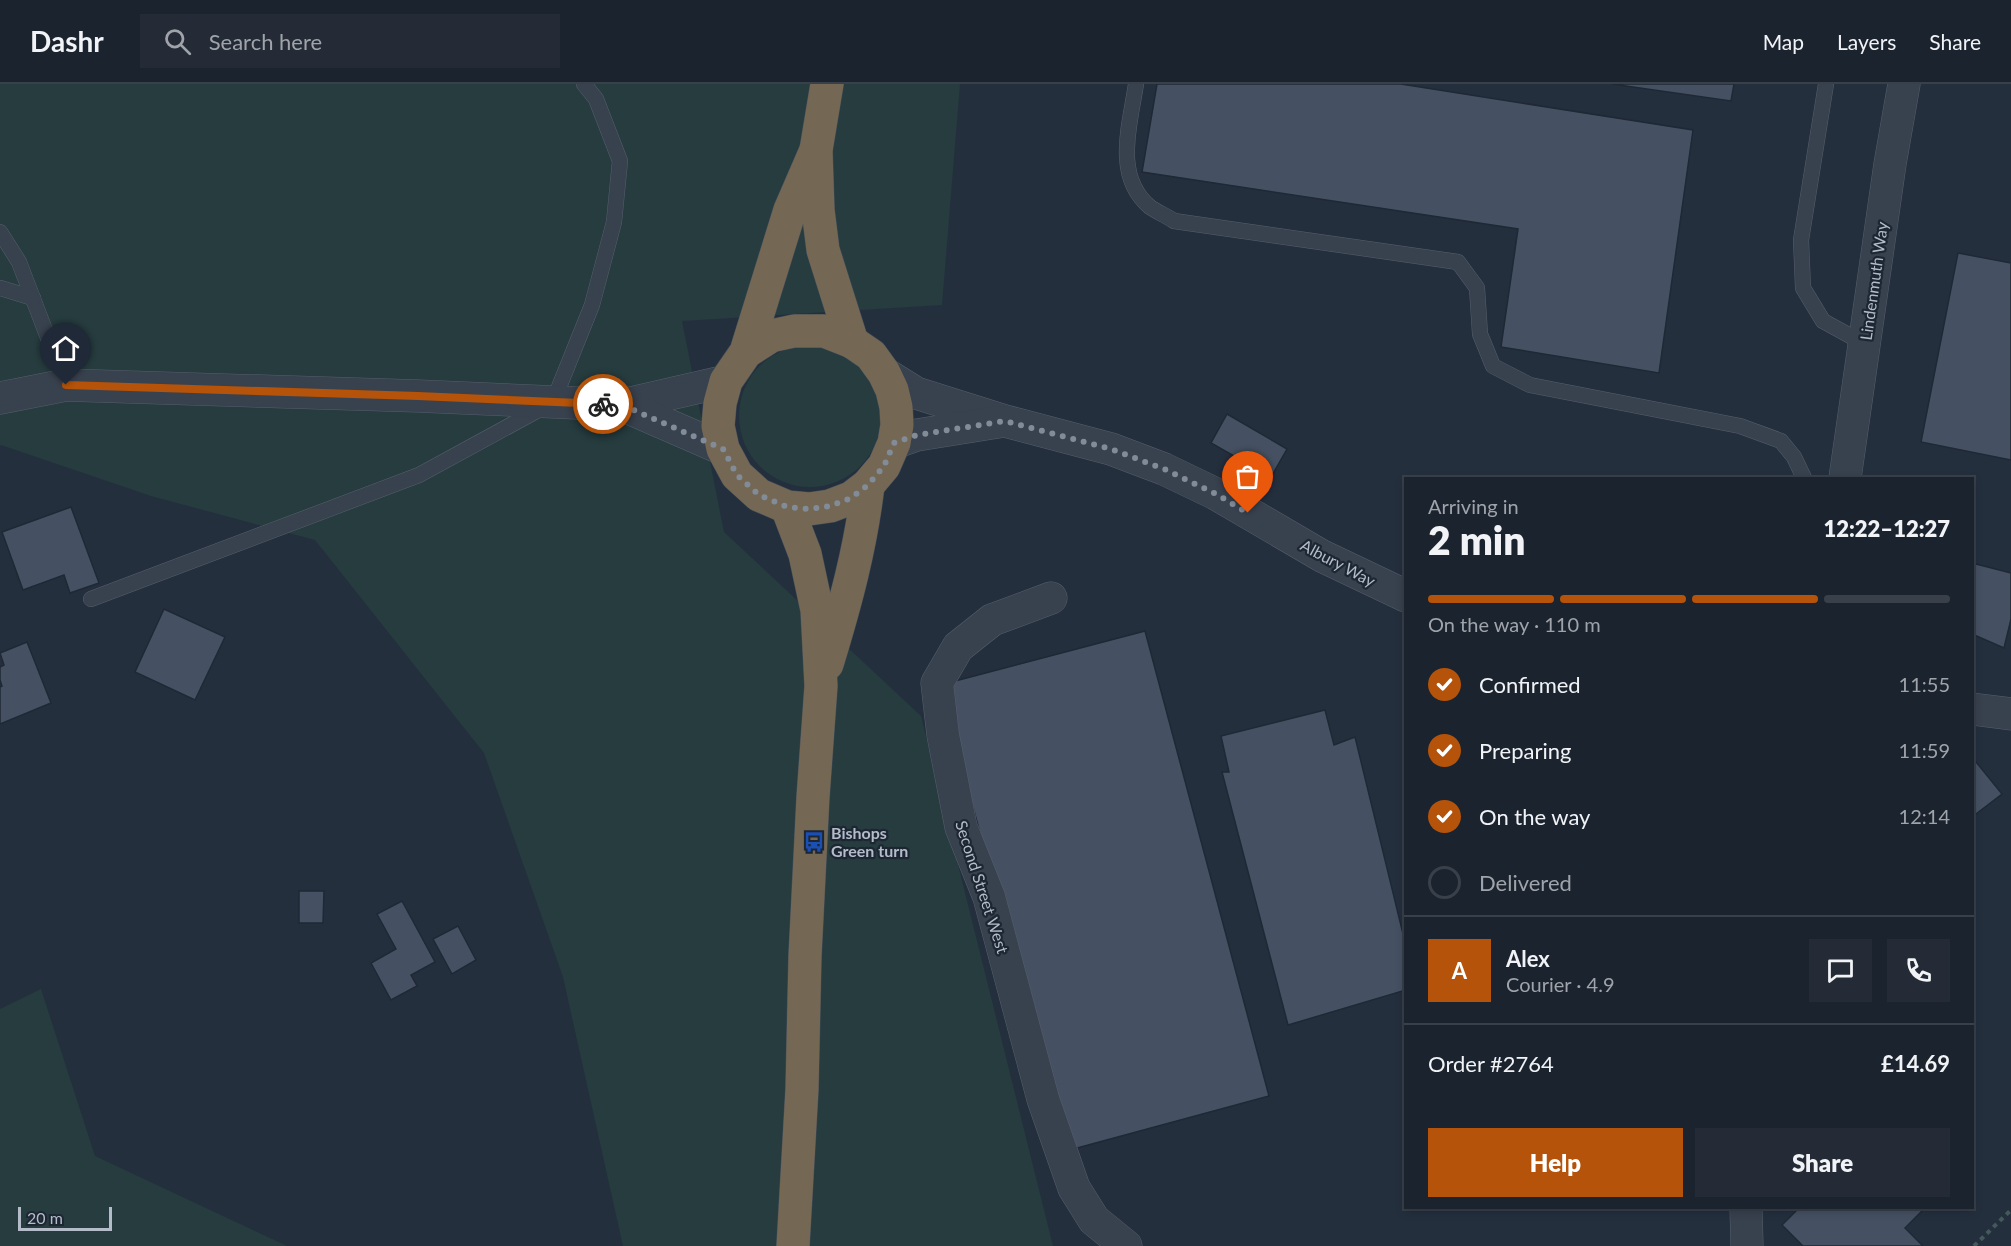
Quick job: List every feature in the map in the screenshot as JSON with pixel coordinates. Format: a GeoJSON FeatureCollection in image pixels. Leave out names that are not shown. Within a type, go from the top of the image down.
{"type":"FeatureCollection","features":[{"type":"Feature","properties":{"kind":"highway"},"geometry":{"type":"LineString","coordinates":[[827,84],[816,150],[822,250],[852,342]]}},
{"type":"Feature","properties":{"kind":"highway"},"geometry":{"type":"LineString","coordinates":[[746,352],[771,336],[794,331],[824,331],[852,342],[870,355],[884,373],[892,390],[897,425],[894,443],[884,466],[868,485],[851,498],[830,506],[809,509],[787,507],[759,495],[737,475],[723,449],[718,426],[720,403],[726,381],[746,352],[790,210],[816,150]]}},
{"type":"Feature","properties":{"kind":"highway"},"geometry":{"type":"LineString","coordinates":[[821,686],[843,613],[863,528],[868,485]]}},
{"type":"Feature","properties":{"kind":"highway"},"geometry":{"type":"LineString","coordinates":[[787,507],[805,554],[817,610],[821,686],[813,808],[802,1089],[793,1246]]}},
{"type":"Feature","properties":{"kind":"street","name":"Lindenmuth Way"},"geometry":{"type":"LineString","coordinates":[[1845,477],[1890,164],[1904,84]]}},
{"type":"Feature","properties":{"kind":"street","name":"Albury Way"},"geometry":{"type":"LineString","coordinates":[[884,373],[916,393],[1005,421],[1111,449],[1164,469],[1216,494],[1322,556],[1404,595]]}},
{"type":"Feature","properties":{"kind":"street"},"geometry":{"type":"LineString","coordinates":[[0,398],[66,385],[622,405],[726,381]]}},
{"type":"Feature","properties":{"kind":"street"},"geometry":{"type":"LineString","coordinates":[[622,405],[723,449]]}},
{"type":"Feature","properties":{"kind":"street","name":"Albury Way"},"geometry":{"type":"LineString","coordinates":[[894,443],[917,435],[1005,421]]}},
{"type":"Feature","properties":{"kind":"street","name":"Second Street West"},"geometry":{"type":"LineString","coordinates":[[1051,598],[992,620],[958,647],[937,683],[938,693],[943,735],[961,828],[989,897],[1043,1099],[1074,1188],[1094,1220],[1126,1246]]}},
{"type":"Feature","properties":{"kind":"street"},"geometry":{"type":"LineString","coordinates":[[1974,709],[2011,714]]}},
{"type":"Feature","properties":{"kind":"street"},"geometry":{"type":"LineString","coordinates":[[1746,1209],[1747,1246]]}},
{"type":"Feature","properties":{"kind":"lane"},"geometry":{"type":"LineString","coordinates":[[91,599],[419,475],[554,402],[592,305],[614,222],[620,161],[596,99],[584,84]]}},
{"type":"Feature","properties":{"kind":"lane"},"geometry":{"type":"LineString","coordinates":[[1136,84],[1126,156],[1131,183],[1150,206],[1174,221],[1458,262],[1477,288],[1480,334],[1493,366],[1530,385],[1740,426],[1780,441],[1794,457],[1804,477]]}},
{"type":"Feature","properties":{"kind":"lane"},"geometry":{"type":"LineString","coordinates":[[1826,84],[1801,240],[1803,288],[1823,321],[1865,344]]}},
{"type":"Feature","properties":{"kind":"lane"},"geometry":{"type":"LineString","coordinates":[[0,232],[19,262],[66,385]]}},
{"type":"Feature","properties":{"kind":"lane"},"geometry":{"type":"LineString","coordinates":[[0,288],[33,298]]}},
{"type":"Feature","properties":{"kind":"path"},"geometry":{"type":"LineString","coordinates":[[1974,1246],[2011,1210]]}},
{"type":"Feature","properties":{"kind":"green space"},"geometry":{"type":"Polygon","coordinates":[[[0,84],[960,84],[942,305],[682,321],[724,532],[921,716],[1053,1246],[623,1246],[563,977],[484,753],[315,540],[151,496],[0,446],[0,84]]]}},
{"type":"Feature","properties":{"kind":"green space"},"geometry":{"type":"Polygon","coordinates":[[[810,345],[837,350],[860,366],[876,389],[881,416],[876,443],[860,466],[837,482],[810,487],[783,482],[760,466],[744,443],[739,416],[744,389],[760,366],[783,350],[810,345]]]}},
{"type":"Feature","properties":{"kind":"green space"},"geometry":{"type":"Polygon","coordinates":[[[41,989],[95,1156],[287,1246],[0,1246],[0,1009],[41,989]]]}},
{"type":"Feature","properties":{"kind":"building"},"geometry":{"type":"Polygon","coordinates":[[[1157,84],[1401,84],[1693,130],[1659,373],[1501,347],[1518,229],[1142,172],[1157,84]]]}},
{"type":"Feature","properties":{"kind":"building"},"geometry":{"type":"Polygon","coordinates":[[[1612,84],[1734,84],[1731,101],[1612,84]]]}},
{"type":"Feature","properties":{"kind":"building"},"geometry":{"type":"Polygon","coordinates":[[[1958,253],[2011,263],[2011,460],[1921,442],[1958,253]]]}},
{"type":"Feature","properties":{"kind":"building"},"geometry":{"type":"Polygon","coordinates":[[[1227,414],[1287,449],[1271,477],[1211,443],[1227,414]]]}},
{"type":"Feature","properties":{"kind":"building"},"geometry":{"type":"Polygon","coordinates":[[[71,507],[99,583],[70,593],[64,575],[23,590],[2,532],[71,507]]]}},
{"type":"Feature","properties":{"kind":"building"},"geometry":{"type":"Polygon","coordinates":[[[1974,564],[2011,573],[2011,619],[2004,648],[1974,635],[1974,564]]]}},
{"type":"Feature","properties":{"kind":"building"},"geometry":{"type":"Polygon","coordinates":[[[164,609],[225,637],[195,700],[135,672],[164,609]]]}},
{"type":"Feature","properties":{"kind":"building"},"geometry":{"type":"Polygon","coordinates":[[[1145,631],[1269,1096],[1066,1151],[940,685],[1145,631]]]}},
{"type":"Feature","properties":{"kind":"building"},"geometry":{"type":"Polygon","coordinates":[[[27,642],[51,703],[0,724],[0,687],[2,686],[0,667],[4,665],[0,653],[27,642]]]}},
{"type":"Feature","properties":{"kind":"building"},"geometry":{"type":"Polygon","coordinates":[[[1325,710],[1334,745],[1355,737],[1404,938],[1404,991],[1288,1025],[1222,772],[1229,772],[1221,736],[1325,710]]]}},
{"type":"Feature","properties":{"kind":"building"},"geometry":{"type":"Polygon","coordinates":[[[1974,759],[2002,794],[1974,815],[1974,759]]]}},
{"type":"Feature","properties":{"kind":"building"},"geometry":{"type":"Polygon","coordinates":[[[299,891],[324,891],[323,923],[299,923],[299,891]]]}},
{"type":"Feature","properties":{"kind":"building"},"geometry":{"type":"Polygon","coordinates":[[[402,901],[435,962],[411,975],[417,986],[391,1000],[371,963],[396,949],[377,914],[402,901]]]}},
{"type":"Feature","properties":{"kind":"building"},"geometry":{"type":"Polygon","coordinates":[[[458,926],[476,960],[452,974],[433,939],[458,926]]]}},
{"type":"Feature","properties":{"kind":"building"},"geometry":{"type":"Polygon","coordinates":[[[1798,1209],[1924,1209],[1905,1228],[1923,1246],[1803,1246],[1782,1225],[1798,1209]]]}},
{"type":"Feature","properties":{"kind":"way so far"},"geometry":{"type":"LineString","coordinates":[[603,404],[622,405],[723,449],[737,475],[759,495],[787,507],[809,509],[830,506],[851,498],[868,485],[884,466],[894,443],[917,435],[1005,421],[1111,449],[1164,469],[1216,494],[1248,513]]}},
{"type":"Feature","properties":{"kind":"place","name":"Bishops Green turn"},"geometry":{"type":"Point","coordinates":[814,842]}},
{"type":"Feature","properties":{"kind":"route"},"geometry":{"type":"LineString","coordinates":[[66,385],[603,404]]}}]}
